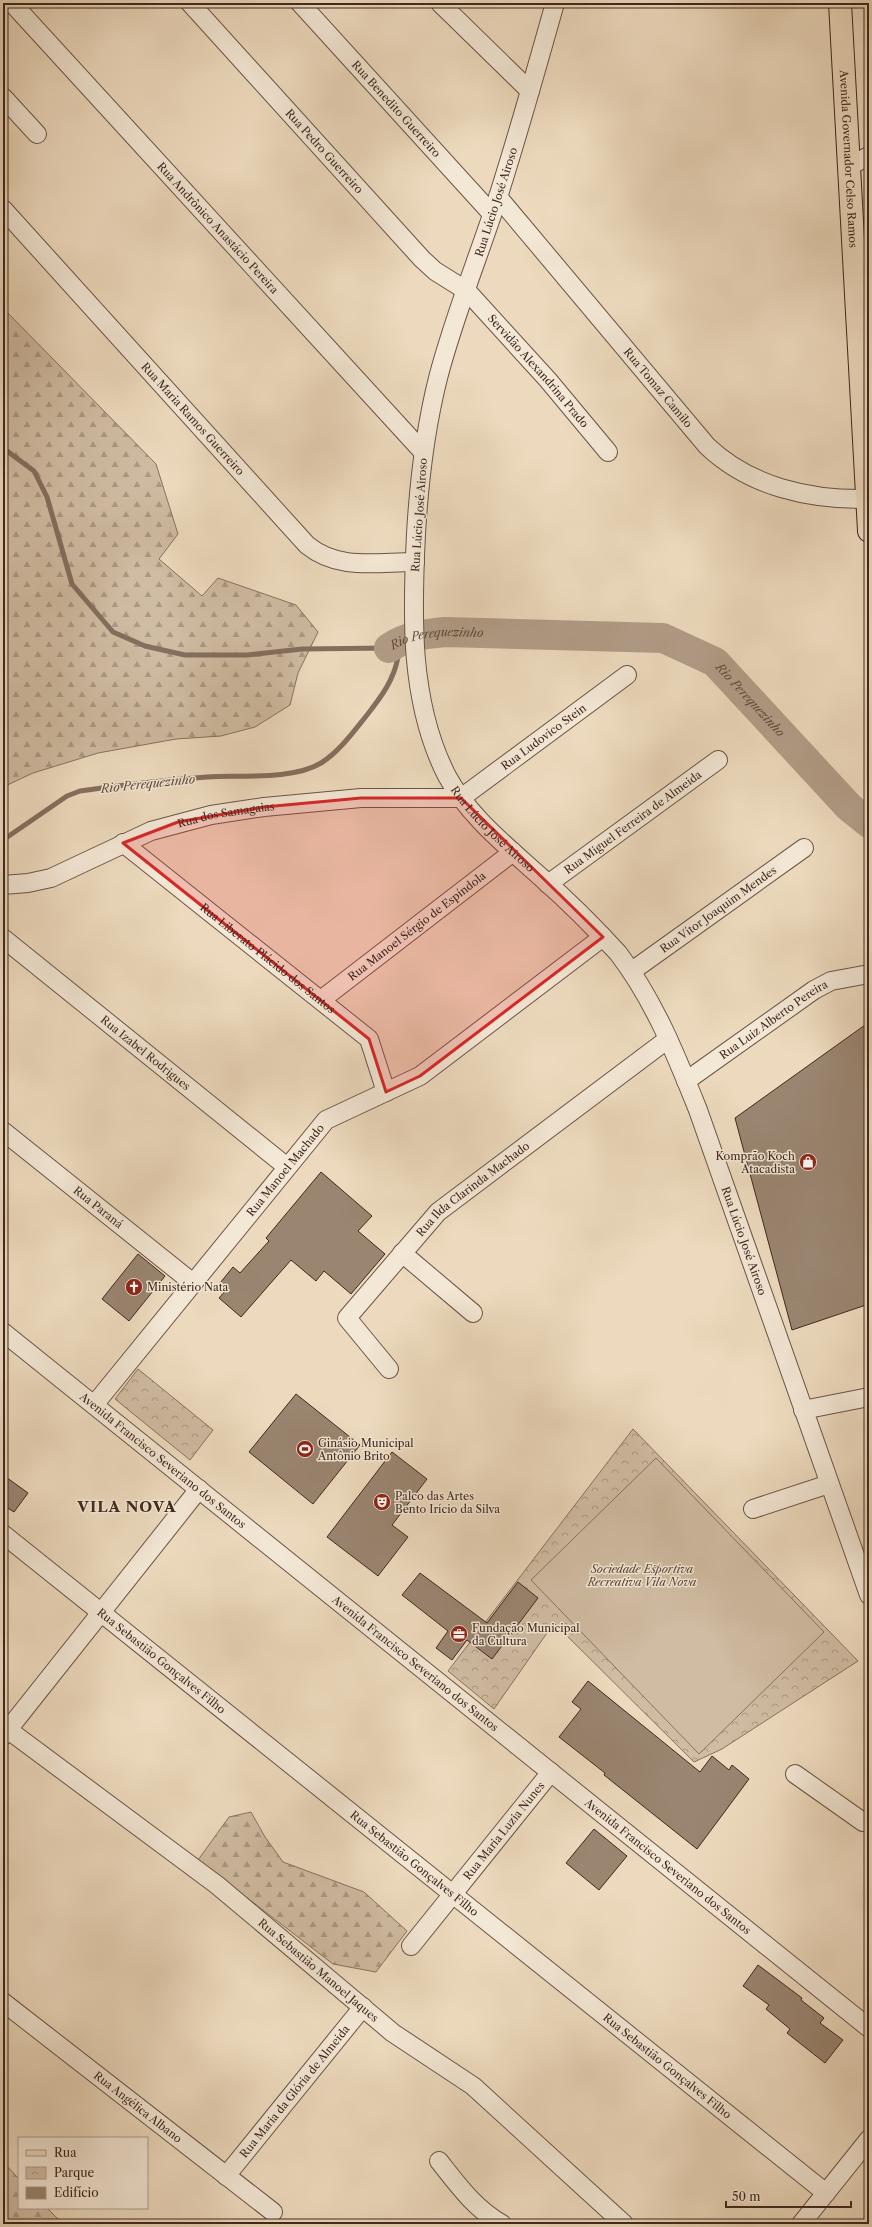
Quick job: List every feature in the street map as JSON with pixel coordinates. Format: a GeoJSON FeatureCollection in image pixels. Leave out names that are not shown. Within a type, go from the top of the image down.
{"type":"FeatureCollection","features":[{"type":"Feature","properties":{"kind":"main road","name":"Avenida Governador Celso Ramos"},"geometry":{"type":"LineString","coordinates":[[840,3],[869,531]]}},
{"type":"Feature","properties":{"kind":"street","name":"Rua Andrônico Anastácio Pereira"},"geometry":{"type":"LineString","coordinates":[[12,3],[423,452]]}},
{"type":"Feature","properties":{"kind":"street","name":"Rua Pedro Guerreiro"},"geometry":{"type":"LineString","coordinates":[[190,3],[422,259],[435,271],[466,291]]}},
{"type":"Feature","properties":{"kind":"street","name":"Rua Benedito Guerreiro"},"geometry":{"type":"LineString","coordinates":[[300,3],[492,214]]}},
{"type":"Feature","properties":{"kind":"street"},"geometry":{"type":"LineString","coordinates":[[440,3],[530,91]]}},
{"type":"Feature","properties":{"kind":"street","name":"Rua Lúcio José Airoso"},"geometry":{"type":"LineString","coordinates":[[555,3],[498,197],[438,379],[423,452],[415,562],[414,622],[415,650],[430,733],[447,775],[461,798],[513,852],[603,937],[632,971],[668,1039],[686,1081],[869,1595]]}},
{"type":"Feature","properties":{"kind":"street"},"geometry":{"type":"LineString","coordinates":[[3,97],[37,134]]}},
{"type":"Feature","properties":{"kind":"street"},"geometry":{"type":"LineString","coordinates":[[849,166],[869,156]]}},
{"type":"Feature","properties":{"kind":"street","name":"Rua Tomaz Camilo"},"geometry":{"type":"LineString","coordinates":[[498,197],[703,441],[723,461],[741,472],[788,491],[809,495],[867,499]]}},
{"type":"Feature","properties":{"kind":"street","name":"Rua Maria Ramos Guerreiro"},"geometry":{"type":"LineString","coordinates":[[3,209],[307,545],[319,555],[335,561],[415,562]]}},
{"type":"Feature","properties":{"kind":"street"},"geometry":{"type":"LineString","coordinates":[[855,272],[869,298]]}},
{"type":"Feature","properties":{"kind":"street","name":"Servidão Alexandrina Prado"},"geometry":{"type":"LineString","coordinates":[[466,291],[548,380],[608,452]]}},
{"type":"Feature","properties":{"kind":"street","name":"Rua Ludovico Stein"},"geometry":{"type":"LineString","coordinates":[[461,798],[627,675]]}},
{"type":"Feature","properties":{"kind":"street","name":"Rua Miguel Ferreira de Almeida"},"geometry":{"type":"LineString","coordinates":[[548,884],[718,760]]}},
{"type":"Feature","properties":{"kind":"street","name":"Rua dos Samagaias"},"geometry":{"type":"LineString","coordinates":[[3,885],[28,883],[51,878],[123,843],[178,822],[264,807],[361,798],[461,798]]}},
{"type":"Feature","properties":{"kind":"street","name":"Rua Liberato Plácido dos Santos"},"geometry":{"type":"LineString","coordinates":[[123,843],[369,1039],[386,1092]]}},
{"type":"Feature","properties":{"kind":"street","name":"Rua Vítor Joaquim Mendes"},"geometry":{"type":"LineString","coordinates":[[632,971],[804,848]]}},
{"type":"Feature","properties":{"kind":"street","name":"Rua Manoel Sérgio de Espíndola"},"geometry":{"type":"LineString","coordinates":[[321,1000],[513,852]]}},
{"type":"Feature","properties":{"kind":"street","name":"Rua Manoel Machado"},"geometry":{"type":"LineString","coordinates":[[94,1405],[326,1120],[420,1076],[603,937]]}},
{"type":"Feature","properties":{"kind":"street","name":"Rua Izabel Rodrigues"},"geometry":{"type":"LineString","coordinates":[[3,938],[287,1168]]}},
{"type":"Feature","properties":{"kind":"street","name":"Rua Luiz Alberto Pereira"},"geometry":{"type":"LineString","coordinates":[[686,1081],[814,990],[831,981],[869,974]]}},
{"type":"Feature","properties":{"kind":"street","name":"Rua Ilda Clarinda Machado"},"geometry":{"type":"LineString","coordinates":[[389,1369],[347,1318],[438,1212],[668,1039]]}},
{"type":"Feature","properties":{"kind":"street","name":"Rua Paraná"},"geometry":{"type":"LineString","coordinates":[[3,1130],[193,1283]]}},
{"type":"Feature","properties":{"kind":"street"},"geometry":{"type":"LineString","coordinates":[[402,1253],[473,1313]]}},
{"type":"Feature","properties":{"kind":"street","name":"Avenida Francisco Severiano dos Santos"},"geometry":{"type":"LineString","coordinates":[[3,1332],[869,2028]]}},
{"type":"Feature","properties":{"kind":"street"},"geometry":{"type":"LineString","coordinates":[[803,1410],[869,1397]]}},
{"type":"Feature","properties":{"kind":"street"},"geometry":{"type":"LineString","coordinates":[[753,1509],[829,1484]]}},
{"type":"Feature","properties":{"kind":"street"},"geometry":{"type":"LineString","coordinates":[[5,1731],[102,1613],[198,1488]]}},
{"type":"Feature","properties":{"kind":"street","name":"Rua Sebastião Gonçalves Filho"},"geometry":{"type":"LineString","coordinates":[[3,1534],[826,2193]]}},
{"type":"Feature","properties":{"kind":"street","name":"Rua Sebastião Manoel Jaques"},"geometry":{"type":"LineString","coordinates":[[5,1731],[217,1885],[393,2033],[473,2086],[624,2224]]}},
{"type":"Feature","properties":{"kind":"street","name":"Rua Maria Luzia Nunes"},"geometry":{"type":"LineString","coordinates":[[412,1946],[551,1772]]}},
{"type":"Feature","properties":{"kind":"street"},"geometry":{"type":"LineString","coordinates":[[795,1774],[863,1822],[869,1821]]}},
{"type":"Feature","properties":{"kind":"street","name":"Avenida Francisco Severiano dos Santos"},"geometry":{"type":"LineString","coordinates":[[829,1995],[869,2014]]}},
{"type":"Feature","properties":{"kind":"street","name":"Rua Angélica Albano"},"geometry":{"type":"LineString","coordinates":[[3,2002],[273,2212]]}},
{"type":"Feature","properties":{"kind":"street","name":"Rua Maria da Glória de Almeida"},"geometry":{"type":"LineString","coordinates":[[226,2176],[362,2007]]}},
{"type":"Feature","properties":{"kind":"street"},"geometry":{"type":"LineString","coordinates":[[801,2224],[869,2139]]}},
{"type":"Feature","properties":{"kind":"street"},"geometry":{"type":"LineString","coordinates":[[439,2161],[481,2210],[502,2224]]}},
{"type":"Feature","properties":{"kind":"highlighted area"},"geometry":{"type":"Polygon","coordinates":[[[361,798],[461,798],[603,937],[420,1076],[386,1092],[369,1039],[123,843],[178,822],[264,807],[361,798]]]}},
{"type":"Feature","properties":{"kind":"green space"},"geometry":{"type":"Polygon","coordinates":[[[3,308],[156,464],[178,534],[159,559],[202,596],[218,578],[296,605],[318,632],[298,673],[290,705],[255,727],[221,736],[176,739],[98,753],[33,773],[3,787],[3,308]]]}},
{"type":"Feature","properties":{"kind":"green space"},"geometry":{"type":"Polygon","coordinates":[[[138,1369],[213,1430],[190,1460],[115,1399],[138,1369]]]}},
{"type":"Feature","properties":{"kind":"green space","name":"Sociedade Esportiva Recreativa Vila Nova"},"geometry":{"type":"Polygon","coordinates":[[[633,1429],[858,1661],[722,1749],[694,1762],[554,1623],[494,1709],[448,1671],[633,1429]]]}},
{"type":"Feature","properties":{"kind":"green space","name":"Sociedade Esportiva Recreativa Vila Nova"},"geometry":{"type":"Polygon","coordinates":[[[656,1458],[824,1632],[699,1754],[531,1580],[656,1458]]]}},
{"type":"Feature","properties":{"kind":"green space"},"geometry":{"type":"Polygon","coordinates":[[[251,1812],[265,1837],[283,1862],[364,1892],[407,1931],[376,1972],[333,1964],[198,1860],[229,1817],[251,1812]]]}},
{"type":"Feature","properties":{"kind":"green space"},"geometry":{"type":"Polygon","coordinates":[[[3,2162],[18,2178],[18,2209],[48,2209],[60,2221],[58,2224],[3,2224],[3,2162]]]}},
{"type":"Feature","properties":{"kind":"building","name":"Komprão Koch Atacadista"},"geometry":{"type":"Polygon","coordinates":[[[865,1025],[869,1091],[869,1304],[792,1330],[735,1118],[865,1025]]]}},
{"type":"Feature","properties":{"kind":"building"},"geometry":{"type":"Polygon","coordinates":[[[321,1172],[372,1216],[358,1231],[385,1254],[351,1294],[324,1271],[316,1281],[291,1260],[241,1317],[219,1298],[227,1289],[220,1283],[233,1267],[240,1273],[269,1241],[266,1238],[321,1172]]]}},
{"type":"Feature","properties":{"kind":"building","name":"Ministério Nata"},"geometry":{"type":"Polygon","coordinates":[[[138,1254],[165,1276],[129,1321],[102,1299],[138,1254]]]}},
{"type":"Feature","properties":{"kind":"building","name":"Ginásio Municipal Antônio Brito"},"geometry":{"type":"Polygon","coordinates":[[[296,1394],[360,1445],[313,1504],[249,1452],[296,1394]]]}},
{"type":"Feature","properties":{"kind":"building","name":"Palco das Artes Bento Irício da Silva"},"geometry":{"type":"Polygon","coordinates":[[[392,1452],[427,1479],[392,1525],[408,1537],[378,1576],[327,1537],[392,1452]]]}},
{"type":"Feature","properties":{"kind":"building"},"geometry":{"type":"Polygon","coordinates":[[[3,1475],[28,1493],[14,1512],[3,1505],[3,1475]]]}},
{"type":"Feature","properties":{"kind":"building"},"geometry":{"type":"Polygon","coordinates":[[[420,1573],[487,1623],[518,1582],[538,1598],[492,1659],[467,1640],[452,1660],[436,1648],[448,1631],[402,1595],[420,1573]]]}},
{"type":"Feature","properties":{"kind":"building"},"geometry":{"type":"Polygon","coordinates":[[[588,1681],[700,1772],[712,1756],[729,1770],[732,1765],[749,1779],[697,1849],[559,1737],[581,1709],[572,1702],[588,1681]]]}},
{"type":"Feature","properties":{"kind":"building"},"geometry":{"type":"Polygon","coordinates":[[[594,1829],[627,1856],[599,1890],[566,1863],[594,1829]]]}},
{"type":"Feature","properties":{"kind":"building"},"geometry":{"type":"Polygon","coordinates":[[[758,1965],[802,1998],[801,2000],[824,2018],[820,2023],[843,2040],[825,2063],[787,2033],[790,2029],[766,2009],[769,2005],[743,1986],[758,1965]]]}},
{"type":"Feature","properties":{"kind":"waterway"},"geometry":{"type":"LineString","coordinates":[[3,448],[34,471],[47,497],[72,584],[113,632],[145,646],[185,655],[247,655],[302,649],[389,648],[398,657],[390,681],[382,695],[346,741],[321,763],[296,772],[266,776],[191,778],[80,791],[67,796],[3,840]]}},
{"type":"Feature","properties":{"kind":"waterway","name":"Rio Perequezinho"},"geometry":{"type":"LineString","coordinates":[[389,648],[409,638],[445,632],[663,638],[715,662],[849,807],[869,823]]}},
{"type":"Feature","properties":{"kind":"place","name":"Komprão Koch Atacadista"},"geometry":{"type":"Point","coordinates":[808,1162]}},
{"type":"Feature","properties":{"kind":"place","name":"Ministério Nata"},"geometry":{"type":"Point","coordinates":[134,1287]}},
{"type":"Feature","properties":{"kind":"place","name":"Ginásio Municipal Antônio Brito"},"geometry":{"type":"Point","coordinates":[305,1449]}},
{"type":"Feature","properties":{"kind":"place","name":"Palco das Artes Bento Irício da Silva"},"geometry":{"type":"Point","coordinates":[382,1502]}},
{"type":"Feature","properties":{"kind":"place","name":"Fundação Municipal da Cultura"},"geometry":{"type":"Point","coordinates":[459,1634]}},
{"type":"Feature","properties":{"kind":"district","name":"VILA NOVA"},"geometry":{"type":"Point","coordinates":[127,1507]}}]}
